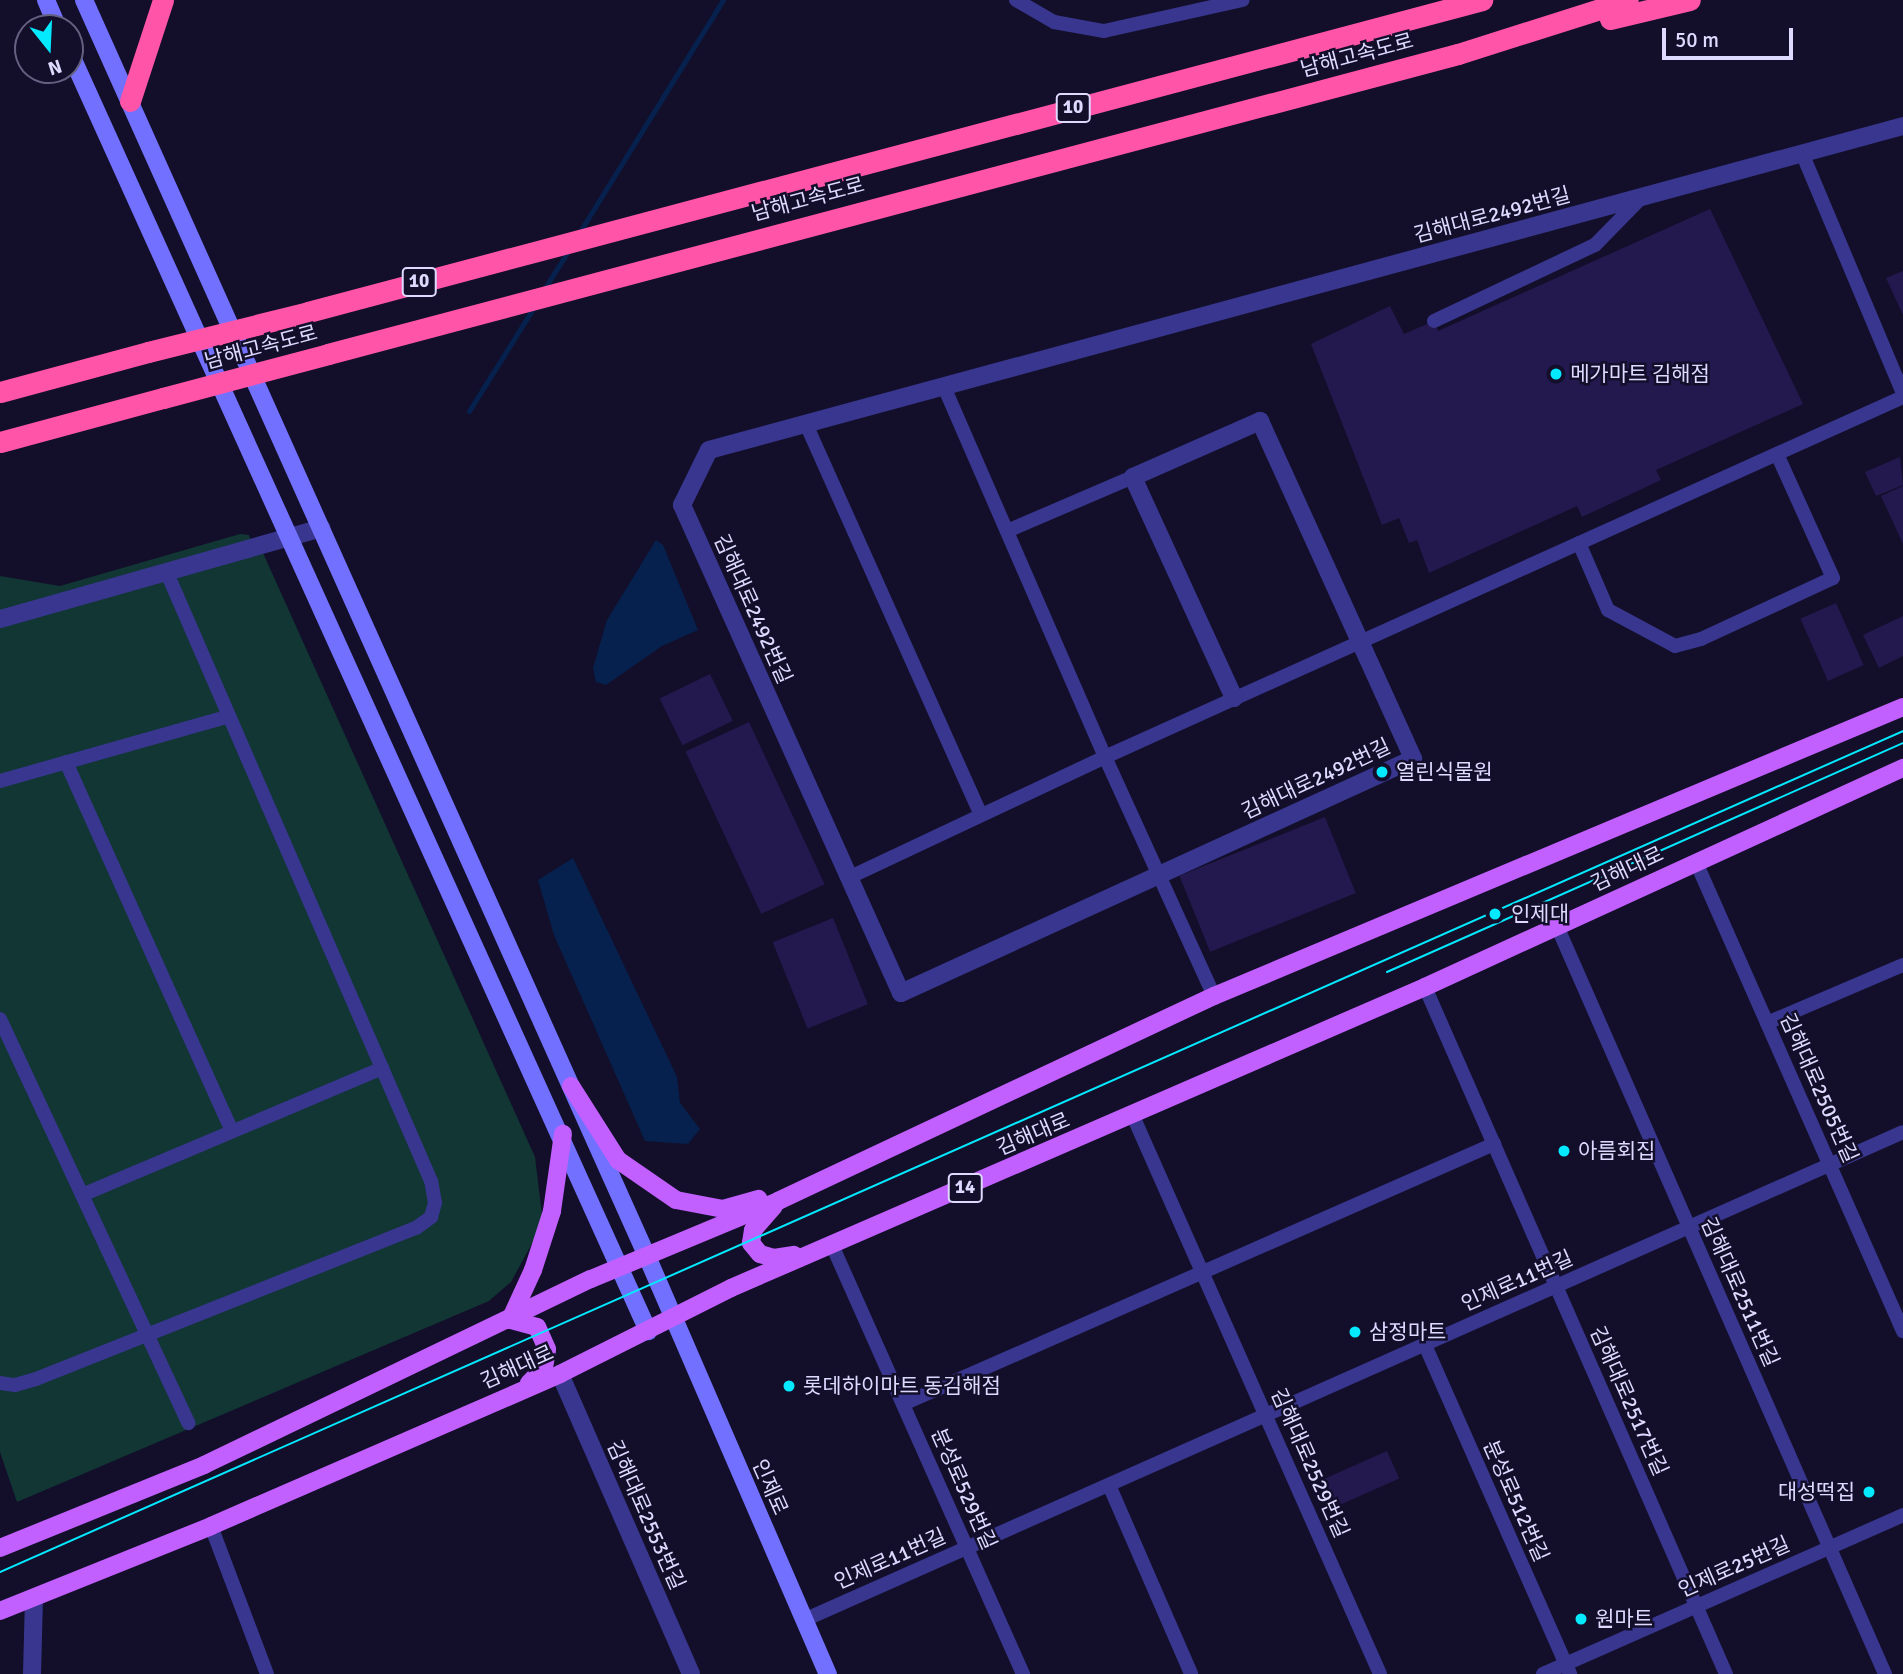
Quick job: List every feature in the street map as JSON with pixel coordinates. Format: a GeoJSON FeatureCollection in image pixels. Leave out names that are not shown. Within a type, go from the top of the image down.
{"type":"FeatureCollection","features":[{"type":"Feature","properties":{"kind":"highway"},"geometry":{"type":"LineString","coordinates":[[130,101],[163,0]]}},
{"type":"Feature","properties":{"kind":"highway","name":"남해고속도로"},"geometry":{"type":"LineString","coordinates":[[0,392],[1482,0]]}},
{"type":"Feature","properties":{"kind":"highway","name":"남해고속도로"},"geometry":{"type":"LineString","coordinates":[[0,442],[494,307],[1458,54],[1628,0]]}},
{"type":"Feature","properties":{"kind":"highway"},"geometry":{"type":"LineString","coordinates":[[1458,54],[1690,0]]}},
{"type":"Feature","properties":{"kind":"main road","name":"인제로"},"geometry":{"type":"LineString","coordinates":[[84,0],[646,1254],[828,1674]]}},
{"type":"Feature","properties":{"kind":"main road"},"geometry":{"type":"LineString","coordinates":[[84,84],[563,1134],[648,1331]]}},
{"type":"Feature","properties":{"kind":"main road","name":"김해대로"},"geometry":{"type":"LineString","coordinates":[[0,1548],[204,1465],[620,1266],[778,1201],[1214,996],[1903,707]]}},
{"type":"Feature","properties":{"kind":"main road","name":"김해대로"},"geometry":{"type":"LineString","coordinates":[[29,1600],[211,1526],[559,1374],[825,1247],[1133,1116],[1425,987],[1903,768]]}},
{"type":"Feature","properties":{"kind":"main road"},"geometry":{"type":"LineString","coordinates":[[571,1086],[618,1160],[676,1200],[723,1209],[816,1183]]}},
{"type":"Feature","properties":{"kind":"main road"},"geometry":{"type":"LineString","coordinates":[[522,1390],[544,1368],[547,1349],[537,1327],[510,1320],[533,1270],[552,1211],[563,1134]]}},
{"type":"Feature","properties":{"kind":"main road"},"geometry":{"type":"LineString","coordinates":[[778,1201],[753,1230],[751,1243],[760,1254],[774,1258],[825,1247]]}},
{"type":"Feature","properties":{"kind":"main road","name":"14"},"geometry":{"type":"LineString","coordinates":[[0,1611],[29,1600]]}},
{"type":"Feature","properties":{"kind":"street"},"geometry":{"type":"LineString","coordinates":[[1016,0],[1054,22],[1104,31],[1243,0]]}},
{"type":"Feature","properties":{"kind":"street","name":"김해대로2492번길"},"geometry":{"type":"LineString","coordinates":[[1007,531],[1260,421],[1412,760],[901,993],[682,505],[709,450],[1903,126]]}},
{"type":"Feature","properties":{"kind":"street"},"geometry":{"type":"LineString","coordinates":[[848,878],[1105,757],[1903,395],[1802,153]]}},
{"type":"Feature","properties":{"kind":"street"},"geometry":{"type":"LineString","coordinates":[[1434,321],[1595,245],[1642,197]]}},
{"type":"Feature","properties":{"kind":"street"},"geometry":{"type":"LineString","coordinates":[[944,387],[1105,757],[1214,996]]}},
{"type":"Feature","properties":{"kind":"street"},"geometry":{"type":"LineString","coordinates":[[806,424],[981,815]]}},
{"type":"Feature","properties":{"kind":"street"},"geometry":{"type":"LineString","coordinates":[[1579,543],[1608,610],[1675,646],[1701,639],[1833,578],[1777,454]]}},
{"type":"Feature","properties":{"kind":"street"},"geometry":{"type":"LineString","coordinates":[[1133,477],[1234,698]]}},
{"type":"Feature","properties":{"kind":"street"},"geometry":{"type":"LineString","coordinates":[[0,619],[321,528]]}},
{"type":"Feature","properties":{"kind":"street"},"geometry":{"type":"LineString","coordinates":[[0,1383],[15,1385],[36,1379],[416,1228],[431,1217],[435,1203],[431,1181],[167,573]]}},
{"type":"Feature","properties":{"kind":"street"},"geometry":{"type":"LineString","coordinates":[[0,780],[229,716]]}},
{"type":"Feature","properties":{"kind":"street"},"geometry":{"type":"LineString","coordinates":[[66,762],[232,1131]]}},
{"type":"Feature","properties":{"kind":"street","name":"김해대로2505번길"},"geometry":{"type":"LineString","coordinates":[[1696,862],[1903,1331]]}},
{"type":"Feature","properties":{"kind":"street","name":"김해대로2511번길"},"geometry":{"type":"LineString","coordinates":[[1557,926],[1885,1674]]}},
{"type":"Feature","properties":{"kind":"street"},"geometry":{"type":"LineString","coordinates":[[1766,1023],[1903,965]]}},
{"type":"Feature","properties":{"kind":"street","name":"김해대로2517번길"},"geometry":{"type":"LineString","coordinates":[[1425,987],[1726,1674]]}},
{"type":"Feature","properties":{"kind":"street"},"geometry":{"type":"LineString","coordinates":[[0,1019],[188,1423]]}},
{"type":"Feature","properties":{"kind":"street"},"geometry":{"type":"LineString","coordinates":[[82,1195],[382,1068]]}},
{"type":"Feature","properties":{"kind":"street","name":"김해대로2529번길"},"geometry":{"type":"LineString","coordinates":[[1133,1116],[1380,1674]]}},
{"type":"Feature","properties":{"kind":"street","name":"인제로11번길"},"geometry":{"type":"LineString","coordinates":[[804,1620],[1903,1132]]}},
{"type":"Feature","properties":{"kind":"street"},"geometry":{"type":"LineString","coordinates":[[903,1404],[1201,1269],[1494,1144]]}},
{"type":"Feature","properties":{"kind":"street","name":"분성로529번길"},"geometry":{"type":"LineString","coordinates":[[825,1247],[903,1404],[1023,1674]]}},
{"type":"Feature","properties":{"kind":"street","name":"분성로512번길"},"geometry":{"type":"LineString","coordinates":[[1424,1345],[1568,1669]]}},
{"type":"Feature","properties":{"kind":"street","name":"김해대로2553번길"},"geometry":{"type":"LineString","coordinates":[[559,1374],[691,1674]]}},
{"type":"Feature","properties":{"kind":"street"},"geometry":{"type":"LineString","coordinates":[[1109,1485],[1191,1674]]}},
{"type":"Feature","properties":{"kind":"street","name":"인제로25번길"},"geometry":{"type":"LineString","coordinates":[[1543,1674],[1568,1669],[1696,1606],[1903,1515]]}},
{"type":"Feature","properties":{"kind":"street"},"geometry":{"type":"LineString","coordinates":[[211,1526],[267,1674]]}},
{"type":"Feature","properties":{"kind":"street"},"geometry":{"type":"LineString","coordinates":[[29,1600],[32,1674]]}},
{"type":"Feature","properties":{"kind":"green space"},"geometry":{"type":"Polygon","coordinates":[[[240,534],[249,535],[251,541],[0,614],[0,576],[60,586],[240,534]]]}},
{"type":"Feature","properties":{"kind":"green space"},"geometry":{"type":"Polygon","coordinates":[[[263,553],[535,1157],[543,1223],[511,1282],[489,1301],[17,1502],[0,1452],[0,623],[263,553]]]}},
{"type":"Feature","properties":{"kind":"water"},"geometry":{"type":"Polygon","coordinates":[[[656,540],[663,545],[698,630],[662,646],[606,685],[596,682],[593,668],[607,620],[656,540]]]}},
{"type":"Feature","properties":{"kind":"water"},"geometry":{"type":"Polygon","coordinates":[[[573,858],[677,1077],[680,1103],[700,1129],[688,1144],[645,1141],[554,935],[538,880],[573,858]]]}},
{"type":"Feature","properties":{"kind":"building","name":"메가마트 김해점"},"geometry":{"type":"Polygon","coordinates":[[[1710,209],[1803,404],[1656,470],[1661,480],[1582,517],[1577,506],[1429,573],[1417,540],[1409,543],[1399,518],[1382,525],[1311,344],[1390,306],[1404,334],[1434,321],[1438,331],[1710,209]]]}},
{"type":"Feature","properties":{"kind":"building"},"geometry":{"type":"Polygon","coordinates":[[[1903,271],[1903,315],[1886,278],[1903,271]]]}},
{"type":"Feature","properties":{"kind":"building"},"geometry":{"type":"Polygon","coordinates":[[[1900,457],[1903,485],[1876,496],[1865,472],[1900,457]]]}},
{"type":"Feature","properties":{"kind":"building"},"geometry":{"type":"Polygon","coordinates":[[[1903,486],[1903,544],[1881,496],[1903,486]]]}},
{"type":"Feature","properties":{"kind":"building"},"geometry":{"type":"Polygon","coordinates":[[[1836,603],[1864,665],[1828,681],[1800,619],[1836,603]]]}},
{"type":"Feature","properties":{"kind":"building"},"geometry":{"type":"Polygon","coordinates":[[[1903,616],[1903,656],[1879,668],[1863,635],[1903,616]]]}},
{"type":"Feature","properties":{"kind":"building"},"geometry":{"type":"Polygon","coordinates":[[[710,674],[733,721],[682,745],[660,699],[710,674]]]}},
{"type":"Feature","properties":{"kind":"building"},"geometry":{"type":"Polygon","coordinates":[[[749,722],[825,884],[761,914],[686,752],[749,722]]]}},
{"type":"Feature","properties":{"kind":"building"},"geometry":{"type":"Polygon","coordinates":[[[1325,817],[1356,893],[1210,952],[1179,876],[1325,817]]]}},
{"type":"Feature","properties":{"kind":"building"},"geometry":{"type":"Polygon","coordinates":[[[833,918],[868,1004],[808,1029],[773,942],[833,918]]]}},
{"type":"Feature","properties":{"kind":"building"},"geometry":{"type":"Polygon","coordinates":[[[1387,1451],[1399,1478],[1336,1506],[1324,1479],[1387,1451]]]}},
{"type":"Feature","properties":{"kind":"waterway"},"geometry":{"type":"LineString","coordinates":[[579,233],[723,0]]}},
{"type":"Feature","properties":{"kind":"waterway"},"geometry":{"type":"LineString","coordinates":[[544,289],[569,250]]}},
{"type":"Feature","properties":{"kind":"waterway"},"geometry":{"type":"LineString","coordinates":[[469,411],[534,307]]}},
{"type":"Feature","properties":{"kind":"tram line"},"geometry":{"type":"LineString","coordinates":[[0,1572],[1903,731]]}},
{"type":"Feature","properties":{"kind":"tram line"},"geometry":{"type":"LineString","coordinates":[[1387,972],[1903,743]]}},
{"type":"Feature","properties":{"kind":"place","name":"메가마트 김해점"},"geometry":{"type":"Point","coordinates":[1556,374]}},
{"type":"Feature","properties":{"kind":"place","name":"열린식물원"},"geometry":{"type":"Point","coordinates":[1382,772]}},
{"type":"Feature","properties":{"kind":"place","name":"인제대"},"geometry":{"type":"Point","coordinates":[1495,914]}},
{"type":"Feature","properties":{"kind":"place","name":"아름회집"},"geometry":{"type":"Point","coordinates":[1564,1151]}},
{"type":"Feature","properties":{"kind":"place","name":"삼정마트"},"geometry":{"type":"Point","coordinates":[1355,1332]}},
{"type":"Feature","properties":{"kind":"place","name":"롯데하이마트 동김해점"},"geometry":{"type":"Point","coordinates":[789,1386]}},
{"type":"Feature","properties":{"kind":"place","name":"대성떡집"},"geometry":{"type":"Point","coordinates":[1869,1492]}},
{"type":"Feature","properties":{"kind":"place","name":"원마트"},"geometry":{"type":"Point","coordinates":[1581,1619]}}]}
